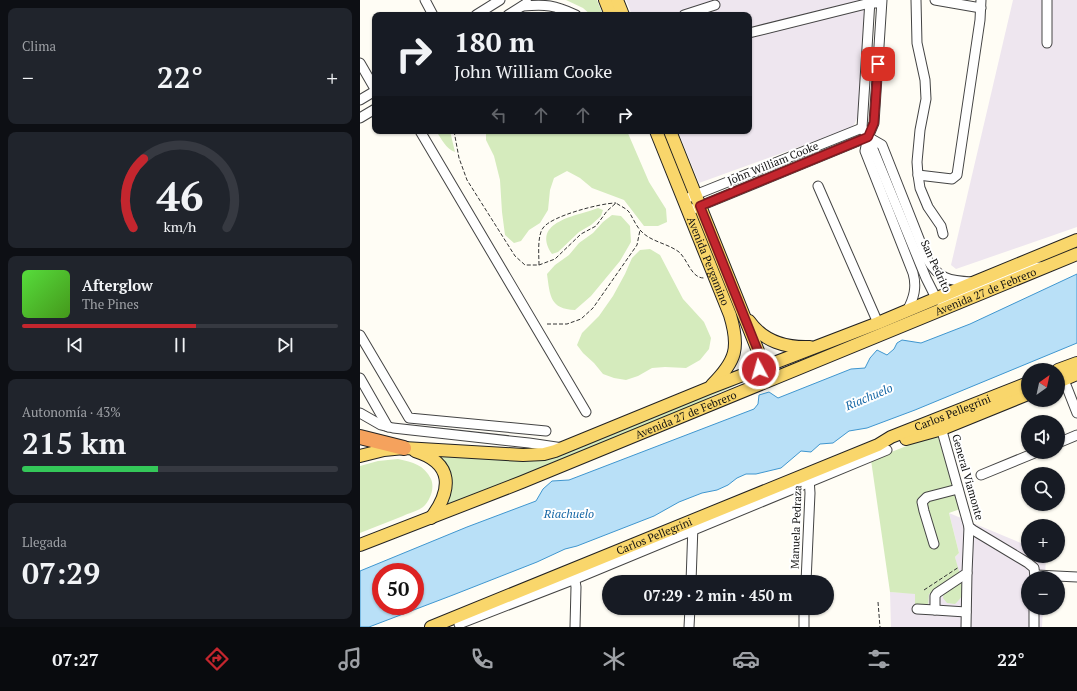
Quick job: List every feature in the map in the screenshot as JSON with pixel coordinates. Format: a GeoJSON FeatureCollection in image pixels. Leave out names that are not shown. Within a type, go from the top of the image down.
{"type":"FeatureCollection","features":[{"type":"Feature","properties":{"kind":"highway"},"geometry":{"type":"LineString","coordinates":[[360,437],[404,448]]}},
{"type":"Feature","properties":{"kind":"main road"},"geometry":{"type":"LineString","coordinates":[[605,0],[610,12]]}},
{"type":"Feature","properties":{"kind":"main road"},"geometry":{"type":"LineString","coordinates":[[618,0],[623,12]]}},
{"type":"Feature","properties":{"kind":"main road","name":"Avenida Pergamino"},"geometry":{"type":"LineString","coordinates":[[657,134],[730,315],[735,332],[735,352],[728,368],[710,388]]}},
{"type":"Feature","properties":{"kind":"main road","name":"Avenida Pergamino"},"geometry":{"type":"LineString","coordinates":[[671,134],[758,351],[760,359],[759,369]]}},
{"type":"Feature","properties":{"kind":"main road","name":"Avenida 27 de Febrero"},"geometry":{"type":"LineString","coordinates":[[360,456],[384,450],[404,448],[523,455],[544,454],[565,448],[710,388],[878,323],[1077,240]]}},
{"type":"Feature","properties":{"kind":"main road","name":"Avenida 27 de Febrero"},"geometry":{"type":"LineString","coordinates":[[360,546],[522,482],[1077,254]]}},
{"type":"Feature","properties":{"kind":"main road"},"geometry":{"type":"LineString","coordinates":[[744,314],[756,329],[771,340],[783,345],[795,347],[821,346]]}},
{"type":"Feature","properties":{"kind":"main road"},"geometry":{"type":"LineString","coordinates":[[1065,372],[1077,363]]}},
{"type":"Feature","properties":{"kind":"main road"},"geometry":{"type":"LineString","coordinates":[[745,390],[757,375],[759,369]]}},
{"type":"Feature","properties":{"kind":"main road"},"geometry":{"type":"LineString","coordinates":[[1065,375],[1077,374]]}},
{"type":"Feature","properties":{"kind":"main road","name":"Carlos Pellegrini"},"geometry":{"type":"LineString","coordinates":[[431,627],[458,623],[484,610],[882,447],[903,440],[1021,386]]}},
{"type":"Feature","properties":{"kind":"main road","name":"Carlos Pellegrini"},"geometry":{"type":"LineString","coordinates":[[940,424],[1021,396]]}},
{"type":"Feature","properties":{"kind":"main road"},"geometry":{"type":"LineString","coordinates":[[404,448],[429,457],[438,464],[444,472],[446,482],[444,497],[431,518]]}},
{"type":"Feature","properties":{"kind":"street"},"geometry":{"type":"LineString","coordinates":[[425,0],[432,12]]}},
{"type":"Feature","properties":{"kind":"street"},"geometry":{"type":"LineString","coordinates":[[481,12],[500,0]]}},
{"type":"Feature","properties":{"kind":"street"},"geometry":{"type":"LineString","coordinates":[[513,12],[532,0]]}},
{"type":"Feature","properties":{"kind":"street"},"geometry":{"type":"LineString","coordinates":[[916,0],[917,43],[925,80],[926,99],[918,154],[918,175],[920,188],[928,207],[941,226],[943,234]]}},
{"type":"Feature","properties":{"kind":"street"},"geometry":{"type":"LineString","coordinates":[[918,175],[952,179],[957,175],[981,4],[935,0]]}},
{"type":"Feature","properties":{"kind":"street"},"geometry":{"type":"LineString","coordinates":[[1047,0],[1047,43]]}},
{"type":"Feature","properties":{"kind":"street"},"geometry":{"type":"LineString","coordinates":[[862,128],[870,1]]}},
{"type":"Feature","properties":{"kind":"street"},"geometry":{"type":"LineString","coordinates":[[752,33],[870,1],[882,2]]}},
{"type":"Feature","properties":{"kind":"street","name":"San Pedrito"},"geometry":{"type":"LineString","coordinates":[[882,2],[874,123],[868,137],[865,151],[911,266],[915,281],[913,299],[907,311]]}},
{"type":"Feature","properties":{"kind":"street"},"geometry":{"type":"LineString","coordinates":[[523,6],[547,5],[562,8],[570,12]]}},
{"type":"Feature","properties":{"kind":"street"},"geometry":{"type":"LineString","coordinates":[[693,12],[715,5]]}},
{"type":"Feature","properties":{"kind":"street"},"geometry":{"type":"LineString","coordinates":[[360,63],[372,85]]}},
{"type":"Feature","properties":{"kind":"street"},"geometry":{"type":"LineString","coordinates":[[360,100],[372,92]]}},
{"type":"Feature","properties":{"kind":"street"},"geometry":{"type":"LineString","coordinates":[[360,118],[372,111]]}},
{"type":"Feature","properties":{"kind":"street","name":"San Pedrito"},"geometry":{"type":"LineString","coordinates":[[862,128],[868,137],[926,278],[936,298],[942,302],[1030,267],[1044,267]]}},
{"type":"Feature","properties":{"kind":"street","name":"John William Cooke"},"geometry":{"type":"LineString","coordinates":[[686,206],[862,128]]}},
{"type":"Feature","properties":{"kind":"street"},"geometry":{"type":"LineString","coordinates":[[422,134],[586,412]]}},
{"type":"Feature","properties":{"kind":"street","name":"San Pedrito"},"geometry":{"type":"LineString","coordinates":[[868,137],[882,145],[927,259],[932,266],[944,278],[952,281],[975,282]]}},
{"type":"Feature","properties":{"kind":"street","name":"John William Cooke"},"geometry":{"type":"LineString","coordinates":[[698,200],[868,137]]}},
{"type":"Feature","properties":{"kind":"street"},"geometry":{"type":"LineString","coordinates":[[818,186],[878,323]]}},
{"type":"Feature","properties":{"kind":"street"},"geometry":{"type":"LineString","coordinates":[[360,335],[409,418],[546,432]]}},
{"type":"Feature","properties":{"kind":"street"},"geometry":{"type":"LineString","coordinates":[[360,378],[388,427]]}},
{"type":"Feature","properties":{"kind":"street"},"geometry":{"type":"LineString","coordinates":[[360,385],[368,392]]}},
{"type":"Feature","properties":{"kind":"street"},"geometry":{"type":"LineString","coordinates":[[1065,387],[1077,413]]}},
{"type":"Feature","properties":{"kind":"street"},"geometry":{"type":"LineString","coordinates":[[360,413],[381,425],[388,427],[565,448]]}},
{"type":"Feature","properties":{"kind":"street","name":"General Viamonte"},"geometry":{"type":"LineString","coordinates":[[940,424],[969,527],[1028,563],[1034,568],[1034,571]]}},
{"type":"Feature","properties":{"kind":"street"},"geometry":{"type":"LineString","coordinates":[[1065,440],[1077,435]]}},
{"type":"Feature","properties":{"kind":"street"},"geometry":{"type":"LineString","coordinates":[[981,475],[1021,459]]}},
{"type":"Feature","properties":{"kind":"street","name":"Manuela Pedraza"},"geometry":{"type":"LineString","coordinates":[[806,575],[809,478]]}},
{"type":"Feature","properties":{"kind":"street"},"geometry":{"type":"LineString","coordinates":[[934,544],[922,502],[927,497],[958,489]]}},
{"type":"Feature","properties":{"kind":"street"},"geometry":{"type":"LineString","coordinates":[[691,575],[692,525]]}},
{"type":"Feature","properties":{"kind":"street"},"geometry":{"type":"LineString","coordinates":[[966,627],[964,569],[969,527]]}},
{"type":"Feature","properties":{"kind":"street"},"geometry":{"type":"LineString","coordinates":[[935,610],[935,596],[937,593],[964,569]]}},
{"type":"Feature","properties":{"kind":"street"},"geometry":{"type":"LineString","coordinates":[[574,574],[576,587],[575,627]]}},
{"type":"Feature","properties":{"kind":"street"},"geometry":{"type":"LineString","coordinates":[[1065,577],[1077,577]]}},
{"type":"Feature","properties":{"kind":"street"},"geometry":{"type":"LineString","coordinates":[[916,609],[966,612]]}},
{"type":"Feature","properties":{"kind":"street"},"geometry":{"type":"LineString","coordinates":[[689,627],[690,615]]}},
{"type":"Feature","properties":{"kind":"street"},"geometry":{"type":"LineString","coordinates":[[804,615],[804,627]]}},
{"type":"Feature","properties":{"kind":"street"},"geometry":{"type":"LineString","coordinates":[[1034,615],[1034,627]]}},
{"type":"Feature","properties":{"kind":"path"},"geometry":{"type":"LineString","coordinates":[[455,134],[459,158],[467,180],[515,256],[525,265],[539,265],[555,259],[581,234],[596,226],[607,211],[616,203]]}},
{"type":"Feature","properties":{"kind":"path"},"geometry":{"type":"LineString","coordinates":[[539,265],[538,244],[542,229],[555,218],[606,203],[616,203],[628,210],[640,230],[649,238],[669,246],[680,253],[694,274],[702,278],[715,277]]}},
{"type":"Feature","properties":{"kind":"path"},"geometry":{"type":"LineString","coordinates":[[547,324],[567,324],[581,319],[593,308],[637,245],[640,230]]}},
{"type":"Feature","properties":{"kind":"path"},"geometry":{"type":"LineString","coordinates":[[924,590],[964,569]]}},
{"type":"Feature","properties":{"kind":"path"},"geometry":{"type":"LineString","coordinates":[[878,602],[880,627]]}},
{"type":"Feature","properties":{"kind":"shaded area"},"geometry":{"type":"Polygon","coordinates":[[[626,0],[867,0],[858,116],[854,125],[846,130],[699,183],[679,134],[752,134],[752,12],[631,12],[626,0]]]}},
{"type":"Feature","properties":{"kind":"shaded area"},"geometry":{"type":"Polygon","coordinates":[[[1013,0],[1077,0],[1077,227],[956,269],[951,265],[1013,0]]]}},
{"type":"Feature","properties":{"kind":"shaded area"},"geometry":{"type":"Polygon","coordinates":[[[949,513],[1021,543],[1021,563],[1046,563],[1045,571],[1021,571],[1021,615],[1043,615],[1042,627],[891,627],[890,592],[929,594],[959,575],[955,557],[959,553],[949,513]]]}},
{"type":"Feature","properties":{"kind":"green space"},"geometry":{"type":"Polygon","coordinates":[[[566,0],[597,0],[602,12],[588,12],[583,8],[566,0]]]}},
{"type":"Feature","properties":{"kind":"green space"},"geometry":{"type":"Polygon","coordinates":[[[438,134],[451,134],[455,152],[446,146],[438,134]]]}},
{"type":"Feature","properties":{"kind":"green space"},"geometry":{"type":"Polygon","coordinates":[[[486,134],[628,134],[649,182],[666,209],[667,222],[658,226],[644,226],[624,200],[592,188],[580,178],[567,171],[554,178],[550,190],[548,210],[540,223],[529,230],[521,241],[514,243],[505,235],[500,180],[494,156],[486,140],[486,134]]]}},
{"type":"Feature","properties":{"kind":"green space"},"geometry":{"type":"Polygon","coordinates":[[[598,208],[603,210],[601,216],[591,225],[579,232],[558,252],[552,254],[547,243],[547,234],[552,227],[569,217],[598,208]]]}},
{"type":"Feature","properties":{"kind":"green space"},"geometry":{"type":"Polygon","coordinates":[[[612,215],[621,216],[630,226],[631,242],[620,261],[591,296],[575,310],[560,307],[553,300],[551,295],[547,274],[555,265],[569,255],[579,243],[593,233],[612,215]]]}},
{"type":"Feature","properties":{"kind":"green space"},"geometry":{"type":"Polygon","coordinates":[[[650,249],[660,255],[683,299],[704,322],[711,338],[709,349],[700,360],[686,368],[652,368],[638,376],[626,380],[614,378],[603,374],[577,345],[582,333],[599,316],[613,296],[632,258],[640,250],[650,249]]]}},
{"type":"Feature","properties":{"kind":"green space"},"geometry":{"type":"Polygon","coordinates":[[[750,376],[738,385],[710,397],[697,405],[440,509],[448,490],[425,452],[528,459],[750,376]]]}},
{"type":"Feature","properties":{"kind":"green space"},"geometry":{"type":"Polygon","coordinates":[[[937,434],[960,509],[949,513],[959,553],[955,557],[960,575],[929,594],[928,607],[915,604],[915,594],[890,592],[871,460],[937,434]]]}},
{"type":"Feature","properties":{"kind":"green space"},"geometry":{"type":"Polygon","coordinates":[[[398,459],[418,465],[425,470],[432,483],[430,498],[419,510],[360,533],[360,466],[378,461],[398,459]]]}},
{"type":"Feature","properties":{"kind":"green space"},"geometry":{"type":"Polygon","coordinates":[[[961,581],[963,592],[962,596],[955,604],[947,603],[943,598],[944,592],[961,581]]]}},
{"type":"Feature","properties":{"kind":"water","name":"Riachuelo"},"geometry":{"type":"Polygon","coordinates":[[[1077,274],[1077,343],[1029,363],[1021,363],[1021,366],[915,410],[867,428],[849,431],[833,443],[820,444],[811,452],[801,451],[781,468],[756,474],[746,474],[737,478],[728,485],[679,502],[654,516],[577,546],[565,549],[537,562],[424,606],[424,563],[379,563],[467,527],[536,501],[543,489],[552,481],[569,480],[754,409],[758,404],[759,395],[769,392],[778,398],[851,369],[865,368],[870,358],[877,350],[887,355],[894,349],[897,343],[902,340],[921,343],[970,324],[1077,274]]]}},
{"type":"Feature","properties":{"kind":"water","name":"Riachuelo"},"geometry":{"type":"Polygon","coordinates":[[[372,566],[372,615],[400,615],[369,627],[360,627],[360,571],[372,566]]]}},
{"type":"Feature","properties":{"kind":"route"},"geometry":{"type":"LineString","coordinates":[[759,369],[760,359],[758,351],[700,206],[868,137],[874,123],[878,64]]}}]}
